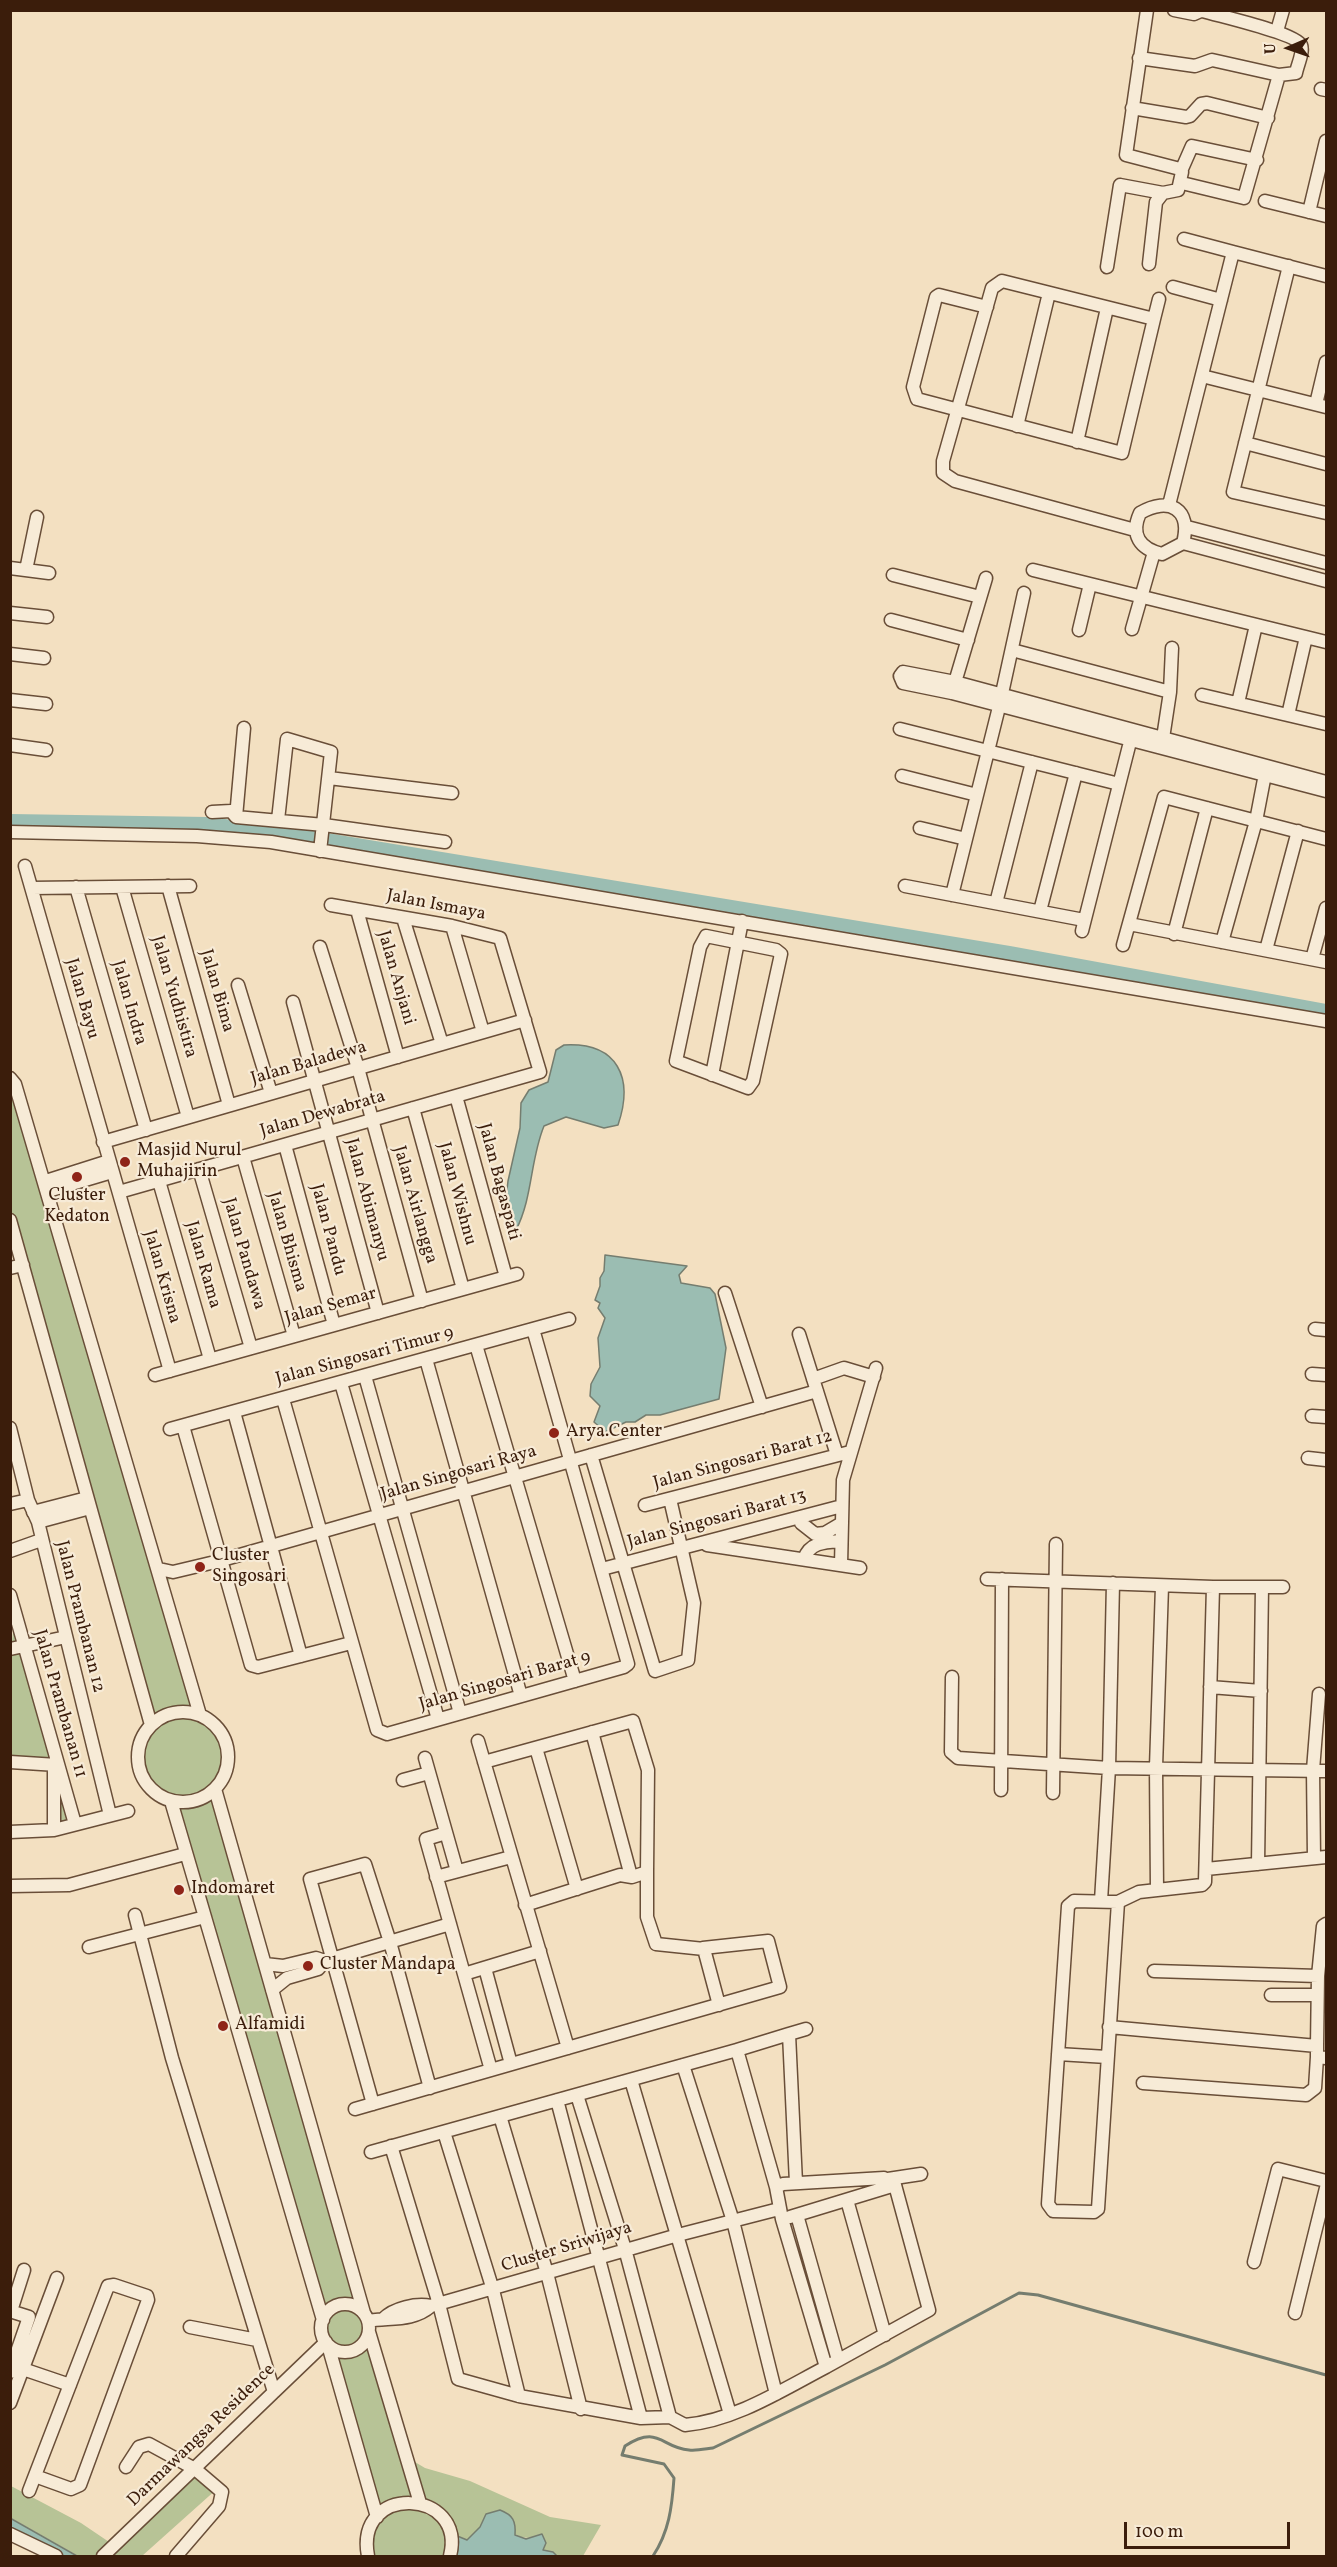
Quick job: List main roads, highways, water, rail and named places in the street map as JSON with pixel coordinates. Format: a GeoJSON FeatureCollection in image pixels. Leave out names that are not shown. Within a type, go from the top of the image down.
{"type":"FeatureCollection","features":[{"type":"Feature","properties":{"kind":"water"},"geometry":{"type":"Polygon","coordinates":[[[564,1045],[597,1050],[609,1057],[617,1066],[624,1092],[618,1125],[604,1128],[566,1117],[544,1126],[536,1152],[526,1205],[516,1230],[504,1216],[508,1181],[520,1128],[521,1103],[529,1090],[548,1082],[556,1050],[564,1045]]]}},
{"type":"Feature","properties":{"kind":"water"},"geometry":{"type":"Polygon","coordinates":[[[605,1255],[687,1266],[679,1275],[681,1283],[710,1288],[715,1294],[726,1348],[719,1399],[660,1415],[646,1415],[635,1422],[626,1422],[605,1432],[594,1422],[600,1406],[590,1396],[591,1384],[600,1367],[598,1338],[605,1318],[598,1308],[600,1303],[595,1300],[604,1271],[605,1255]]]}},
{"type":"Feature","properties":{"kind":"water"},"geometry":{"type":"Polygon","coordinates":[[[500,2510],[513,2519],[515,2535],[526,2539],[542,2534],[546,2543],[543,2550],[553,2552],[557,2556],[450,2556],[450,2533],[467,2540],[480,2527],[486,2514],[500,2510]]]}},
{"type":"Feature","properties":{"kind":"water"},"geometry":{"type":"Polygon","coordinates":[[[10,2518],[77,2556],[56,2556],[11,2534],[10,2518]]]}},
{"type":"Feature","properties":{"kind":"waterway"},"geometry":{"type":"LineString","coordinates":[[10,824],[208,827],[303,839],[1010,956],[1326,1014]]}},
{"type":"Feature","properties":{"kind":"waterway"},"geometry":{"type":"LineString","coordinates":[[653,2556],[663,2538],[669,2519],[674,2478],[664,2464],[622,2455],[625,2446],[645,2437],[653,2437],[689,2450],[713,2448],[885,2365],[1019,2293],[1038,2295],[1326,2375]]}},
{"type":"Feature","properties":{"kind":"place","name":"Masjid Nurul Muhajirin"},"geometry":{"type":"Point","coordinates":[125,1162]}},
{"type":"Feature","properties":{"kind":"place","name":"Cluster Kedaton"},"geometry":{"type":"Point","coordinates":[77,1177]}},
{"type":"Feature","properties":{"kind":"place","name":"Arya.Center"},"geometry":{"type":"Point","coordinates":[554,1433]}},
{"type":"Feature","properties":{"kind":"place","name":"Cluster Singosari"},"geometry":{"type":"Point","coordinates":[200,1567]}},
{"type":"Feature","properties":{"kind":"place","name":"Indomaret"},"geometry":{"type":"Point","coordinates":[179,1890]}},
{"type":"Feature","properties":{"kind":"place","name":"Cluster Mandapa"},"geometry":{"type":"Point","coordinates":[308,1966]}},
{"type":"Feature","properties":{"kind":"place","name":"Alfamidi"},"geometry":{"type":"Point","coordinates":[223,2026]}}]}
